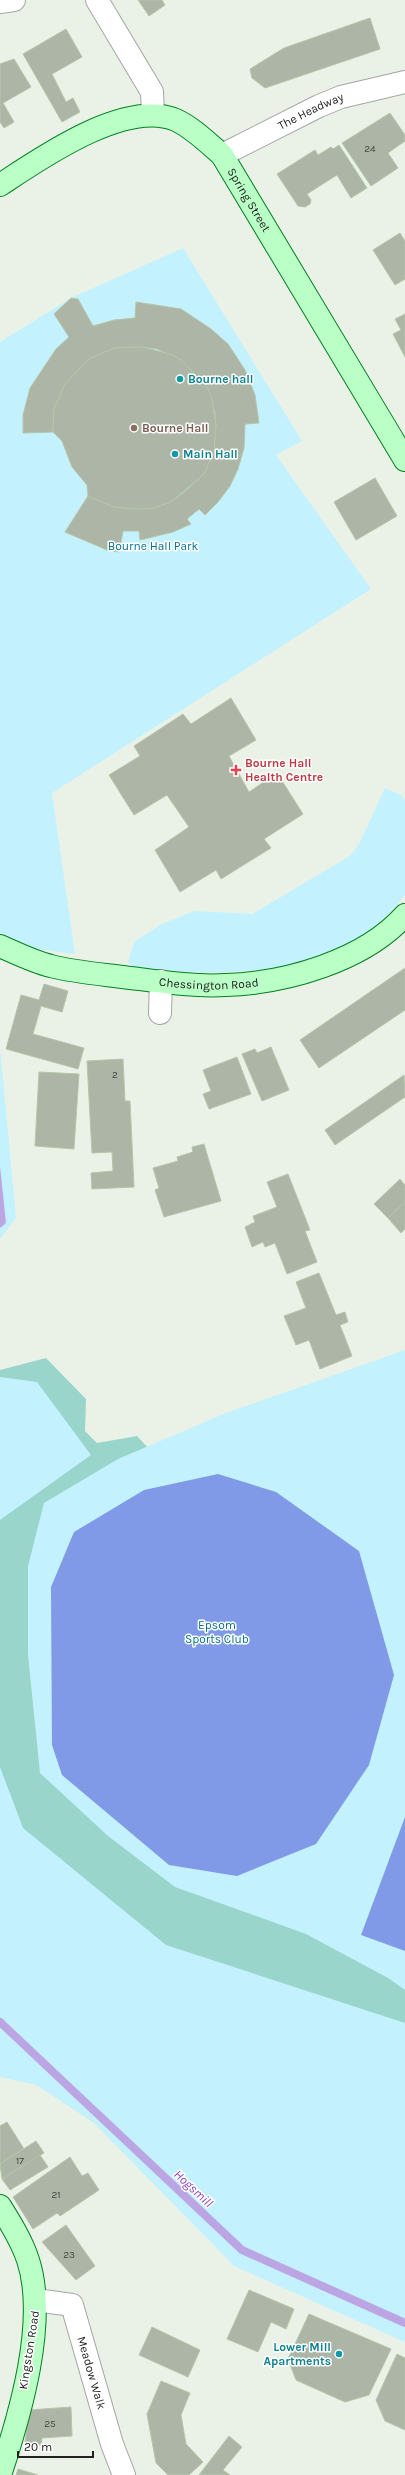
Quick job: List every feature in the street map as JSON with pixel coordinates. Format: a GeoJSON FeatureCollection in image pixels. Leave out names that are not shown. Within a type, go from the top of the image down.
{"type":"FeatureCollection","features":[{"type":"Feature","properties":{"kind":"main road","name":"Spring Street"},"geometry":{"type":"LineString","coordinates":[[0,185],[38,160],[106,125],[153,115],[175,120],[199,135],[222,155],[405,460]]}},
{"type":"Feature","properties":{"kind":"main road","name":"Chessington Road"},"geometry":{"type":"LineString","coordinates":[[0,946],[49,966],[161,982],[225,985],[289,976],[331,963],[367,947],[383,936],[405,915]]}},
{"type":"Feature","properties":{"kind":"main road","name":"Kingston Road"},"geometry":{"type":"LineString","coordinates":[[0,2206],[28,2260],[36,2300],[32,2347],[15,2431],[0,2475]]}},
{"type":"Feature","properties":{"kind":"street"},"geometry":{"type":"LineString","coordinates":[[0,2],[14,0]]}},
{"type":"Feature","properties":{"kind":"street"},"geometry":{"type":"LineString","coordinates":[[97,0],[152,92],[153,115]]}},
{"type":"Feature","properties":{"kind":"street","name":"The Headway"},"geometry":{"type":"LineString","coordinates":[[222,155],[319,106],[341,97],[405,82]]}},
{"type":"Feature","properties":{"kind":"street"},"geometry":{"type":"LineString","coordinates":[[160,1013],[161,982]]}},
{"type":"Feature","properties":{"kind":"street","name":"Meadow Walk"},"geometry":{"type":"LineString","coordinates":[[36,2300],[72,2305],[112,2444],[124,2475]]}},
{"type":"Feature","properties":{"kind":"shaded area"},"geometry":{"type":"Polygon","coordinates":[[[0,1166],[6,1223],[0,1228],[0,1166]]]}},
{"type":"Feature","properties":{"kind":"shaded area"},"geometry":{"type":"Polygon","coordinates":[[[46,1358],[86,1399],[85,1431],[97,1443],[137,1436],[150,1450],[308,1931],[405,1986],[405,2313],[256,2230],[0,2060],[0,1370],[46,1358]]]}},
{"type":"Feature","properties":{"kind":"green space","name":"Bourne Hall Park"},"geometry":{"type":"Polygon","coordinates":[[[183,248],[302,441],[276,455],[371,589],[52,793],[75,954],[22,947],[0,937],[0,342],[71,298],[183,248]]]}},
{"type":"Feature","properties":{"kind":"green space"},"geometry":{"type":"Polygon","coordinates":[[[385,788],[401,795],[405,801],[405,895],[395,908],[368,931],[337,950],[303,963],[281,969],[196,972],[164,971],[132,967],[128,961],[135,941],[162,924],[194,911],[252,914],[350,856],[359,844],[385,788]]]}},
{"type":"Feature","properties":{"kind":"green space"},"geometry":{"type":"Polygon","coordinates":[[[0,1047],[16,1218],[0,1239],[0,1047]]]}},
{"type":"Feature","properties":{"kind":"green space","name":"Epsom Sports Club"},"geometry":{"type":"Polygon","coordinates":[[[405,1350],[405,1990],[388,1978],[306,1934],[175,1887],[108,1836],[40,1773],[28,1655],[28,1566],[44,1503],[118,1459],[226,1413],[405,1350]]]}},
{"type":"Feature","properties":{"kind":"green space"},"geometry":{"type":"Polygon","coordinates":[[[0,1377],[37,1382],[91,1455],[0,1520],[0,1377]]]}},
{"type":"Feature","properties":{"kind":"green space","name":"Epsom Sports Club"},"geometry":{"type":"Polygon","coordinates":[[[218,1474],[276,1492],[359,1551],[394,1675],[369,1765],[316,1844],[237,1876],[169,1865],[62,1775],[52,1745],[51,1587],[74,1532],[144,1490],[218,1474]]]}},
{"type":"Feature","properties":{"kind":"green space"},"geometry":{"type":"Polygon","coordinates":[[[0,1767],[23,1828],[166,1945],[405,2023],[405,2342],[234,2266],[92,2121],[36,2085],[0,2077],[0,1767]]]}},
{"type":"Feature","properties":{"kind":"green space"},"geometry":{"type":"Polygon","coordinates":[[[405,1817],[405,1951],[361,1935],[405,1817]]]}},
{"type":"Feature","properties":{"kind":"building"},"geometry":{"type":"Polygon","coordinates":[[[138,0],[162,0],[165,5],[149,16],[138,0]]]}},
{"type":"Feature","properties":{"kind":"building"},"geometry":{"type":"Polygon","coordinates":[[[370,18],[380,49],[265,88],[252,78],[250,69],[284,48],[370,18]]]}},
{"type":"Feature","properties":{"kind":"building"},"geometry":{"type":"Polygon","coordinates":[[[66,29],[82,57],[52,74],[66,102],[73,98],[80,112],[62,122],[23,54],[66,29]]]}},
{"type":"Feature","properties":{"kind":"building"},"geometry":{"type":"Polygon","coordinates":[[[14,59],[31,87],[3,103],[14,122],[4,128],[0,122],[0,64],[14,59]]]}},
{"type":"Feature","properties":{"kind":"building"},"geometry":{"type":"Polygon","coordinates":[[[390,113],[405,135],[405,141],[388,153],[398,168],[371,186],[342,143],[390,113]]]}},
{"type":"Feature","properties":{"kind":"building"},"geometry":{"type":"Polygon","coordinates":[[[339,145],[367,188],[351,198],[337,175],[307,194],[311,200],[310,204],[305,207],[298,206],[277,174],[315,150],[318,155],[331,147],[333,149],[339,145]]]}},
{"type":"Feature","properties":{"kind":"building"},"geometry":{"type":"Polygon","coordinates":[[[400,233],[405,241],[405,279],[395,285],[373,250],[400,233]]]}},
{"type":"Feature","properties":{"kind":"building"},"geometry":{"type":"Polygon","coordinates":[[[71,298],[78,299],[93,326],[114,320],[135,318],[136,302],[181,309],[211,329],[228,344],[245,370],[255,395],[259,423],[245,424],[244,448],[238,469],[230,486],[218,502],[205,515],[199,509],[187,519],[191,524],[173,532],[140,540],[139,531],[123,531],[119,552],[107,550],[65,532],[88,496],[114,507],[139,509],[153,508],[171,502],[183,493],[204,474],[214,451],[216,425],[215,412],[207,387],[181,360],[157,349],[142,347],[114,348],[89,359],[65,384],[54,409],[53,432],[23,433],[23,415],[30,388],[56,349],[69,337],[54,314],[71,298]]]}},
{"type":"Feature","properties":{"kind":"building"},"geometry":{"type":"Polygon","coordinates":[[[405,314],[405,357],[393,334],[401,330],[395,319],[405,314]]]}},
{"type":"Feature","properties":{"kind":"building","name":"Bourne Hall"},"geometry":{"type":"Polygon","coordinates":[[[142,347],[170,354],[181,360],[207,387],[212,399],[216,425],[214,451],[204,474],[171,502],[153,508],[139,509],[114,507],[88,496],[87,485],[72,467],[62,441],[53,432],[54,409],[65,384],[89,359],[114,348],[142,347]]]}},
{"type":"Feature","properties":{"kind":"building"},"geometry":{"type":"Polygon","coordinates":[[[375,478],[397,516],[356,540],[334,502],[375,478]]]}},
{"type":"Feature","properties":{"kind":"building","name":"Bourne Hall Health Centre"},"geometry":{"type":"Polygon","coordinates":[[[231,698],[256,740],[229,756],[249,792],[277,773],[303,814],[264,839],[271,848],[221,879],[216,870],[180,892],[155,850],[189,827],[167,795],[134,815],[109,775],[140,756],[134,746],[183,714],[191,724],[231,698]]]}},
{"type":"Feature","properties":{"kind":"building"},"geometry":{"type":"Polygon","coordinates":[[[405,968],[405,1010],[319,1068],[300,1040],[405,968]]]}},
{"type":"Feature","properties":{"kind":"building"},"geometry":{"type":"Polygon","coordinates":[[[44,984],[68,991],[62,1012],[41,1006],[33,1034],[84,1048],[78,1069],[6,1049],[21,995],[39,1000],[44,984]]]}},
{"type":"Feature","properties":{"kind":"building"},"geometry":{"type":"Polygon","coordinates":[[[271,1047],[289,1090],[262,1101],[242,1054],[255,1049],[257,1053],[271,1047]]]}},
{"type":"Feature","properties":{"kind":"building"},"geometry":{"type":"Polygon","coordinates":[[[237,1057],[251,1094],[209,1109],[203,1094],[211,1091],[203,1070],[237,1057]]]}},
{"type":"Feature","properties":{"kind":"building"},"geometry":{"type":"Polygon","coordinates":[[[123,1059],[125,1101],[130,1101],[134,1187],[92,1189],[91,1173],[113,1171],[112,1152],[92,1153],[87,1061],[123,1059]]]}},
{"type":"Feature","properties":{"kind":"building"},"geometry":{"type":"Polygon","coordinates":[[[39,1072],[79,1074],[74,1149],[35,1146],[39,1072]]]}},
{"type":"Feature","properties":{"kind":"building"},"geometry":{"type":"Polygon","coordinates":[[[404,1075],[405,1097],[335,1145],[325,1130],[404,1075]]]}},
{"type":"Feature","properties":{"kind":"building"},"geometry":{"type":"Polygon","coordinates":[[[204,1144],[221,1201],[164,1217],[155,1190],[159,1188],[153,1168],[178,1161],[177,1157],[193,1152],[192,1147],[204,1144]]]}},
{"type":"Feature","properties":{"kind":"building"},"geometry":{"type":"Polygon","coordinates":[[[288,1174],[310,1230],[305,1231],[317,1262],[287,1274],[275,1243],[265,1247],[263,1242],[252,1247],[245,1227],[255,1222],[253,1216],[277,1207],[267,1182],[288,1174]]]}},
{"type":"Feature","properties":{"kind":"building"},"geometry":{"type":"Polygon","coordinates":[[[400,1179],[405,1185],[405,1202],[388,1218],[374,1204],[400,1179]]]}},
{"type":"Feature","properties":{"kind":"building"},"geometry":{"type":"Polygon","coordinates":[[[405,1202],[405,1229],[401,1233],[388,1218],[405,1202]]]}},
{"type":"Feature","properties":{"kind":"building"},"geometry":{"type":"Polygon","coordinates":[[[319,1273],[336,1315],[345,1312],[348,1322],[340,1325],[352,1356],[320,1369],[309,1340],[296,1345],[284,1316],[306,1308],[296,1282],[319,1273]]]}},
{"type":"Feature","properties":{"kind":"building"},"geometry":{"type":"Polygon","coordinates":[[[7,2122],[24,2149],[0,2164],[0,2126],[7,2122]]]}},
{"type":"Feature","properties":{"kind":"building"},"geometry":{"type":"Polygon","coordinates":[[[36,2141],[44,2153],[2,2179],[0,2164],[36,2141]]]}},
{"type":"Feature","properties":{"kind":"building"},"geometry":{"type":"Polygon","coordinates":[[[40,2155],[48,2167],[10,2190],[2,2179],[40,2155]]]}},
{"type":"Feature","properties":{"kind":"building"},"geometry":{"type":"Polygon","coordinates":[[[70,2157],[82,2176],[88,2173],[99,2190],[60,2216],[57,2213],[33,2229],[13,2197],[70,2157]]]}},
{"type":"Feature","properties":{"kind":"building"},"geometry":{"type":"Polygon","coordinates":[[[66,2225],[95,2266],[76,2280],[42,2242],[66,2225]]]}},
{"type":"Feature","properties":{"kind":"building","name":"Lower Mill Apartments"},"geometry":{"type":"Polygon","coordinates":[[[249,2290],[294,2309],[286,2329],[271,2322],[258,2352],[227,2339],[249,2290]]]}},
{"type":"Feature","properties":{"kind":"building","name":"Lower Mill Apartments"},"geometry":{"type":"Polygon","coordinates":[[[309,2314],[391,2349],[369,2395],[345,2402],[296,2380],[288,2359],[309,2314]]]}},
{"type":"Feature","properties":{"kind":"building"},"geometry":{"type":"Polygon","coordinates":[[[152,2327],[200,2350],[188,2377],[139,2355],[152,2327]]]}},
{"type":"Feature","properties":{"kind":"building"},"geometry":{"type":"Polygon","coordinates":[[[397,2354],[405,2358],[405,2430],[385,2421],[376,2400],[397,2354]]]}},
{"type":"Feature","properties":{"kind":"building"},"geometry":{"type":"Polygon","coordinates":[[[161,2381],[190,2393],[181,2415],[186,2444],[203,2462],[189,2475],[168,2475],[156,2463],[147,2414],[161,2381]]]}},
{"type":"Feature","properties":{"kind":"building"},"geometry":{"type":"Polygon","coordinates":[[[71,2407],[72,2436],[42,2438],[41,2445],[25,2443],[29,2410],[71,2407]]]}},
{"type":"Feature","properties":{"kind":"building"},"geometry":{"type":"Polygon","coordinates":[[[229,2436],[242,2447],[223,2470],[230,2475],[199,2475],[229,2436]]]}},
{"type":"Feature","properties":{"kind":"building"},"geometry":{"type":"Polygon","coordinates":[[[18,2469],[38,2475],[16,2475],[18,2469]]]}},
{"type":"Feature","properties":{"kind":"waterway","name":"Hogsmill"},"geometry":{"type":"LineString","coordinates":[[0,2022],[242,2250],[405,2323]]}},
{"type":"Feature","properties":{"kind":"place","name":"Bourne hall"},"geometry":{"type":"Point","coordinates":[180,379]}},
{"type":"Feature","properties":{"kind":"place","name":"Bourne Hall"},"geometry":{"type":"Point","coordinates":[134,428]}},
{"type":"Feature","properties":{"kind":"place","name":"Main Hall"},"geometry":{"type":"Point","coordinates":[175,454]}},
{"type":"Feature","properties":{"kind":"place","name":"Bourne Hall Health Centre"},"geometry":{"type":"Point","coordinates":[236,770]}},
{"type":"Feature","properties":{"kind":"place","name":"Lower Mill Apartments"},"geometry":{"type":"Point","coordinates":[339,2354]}}]}
